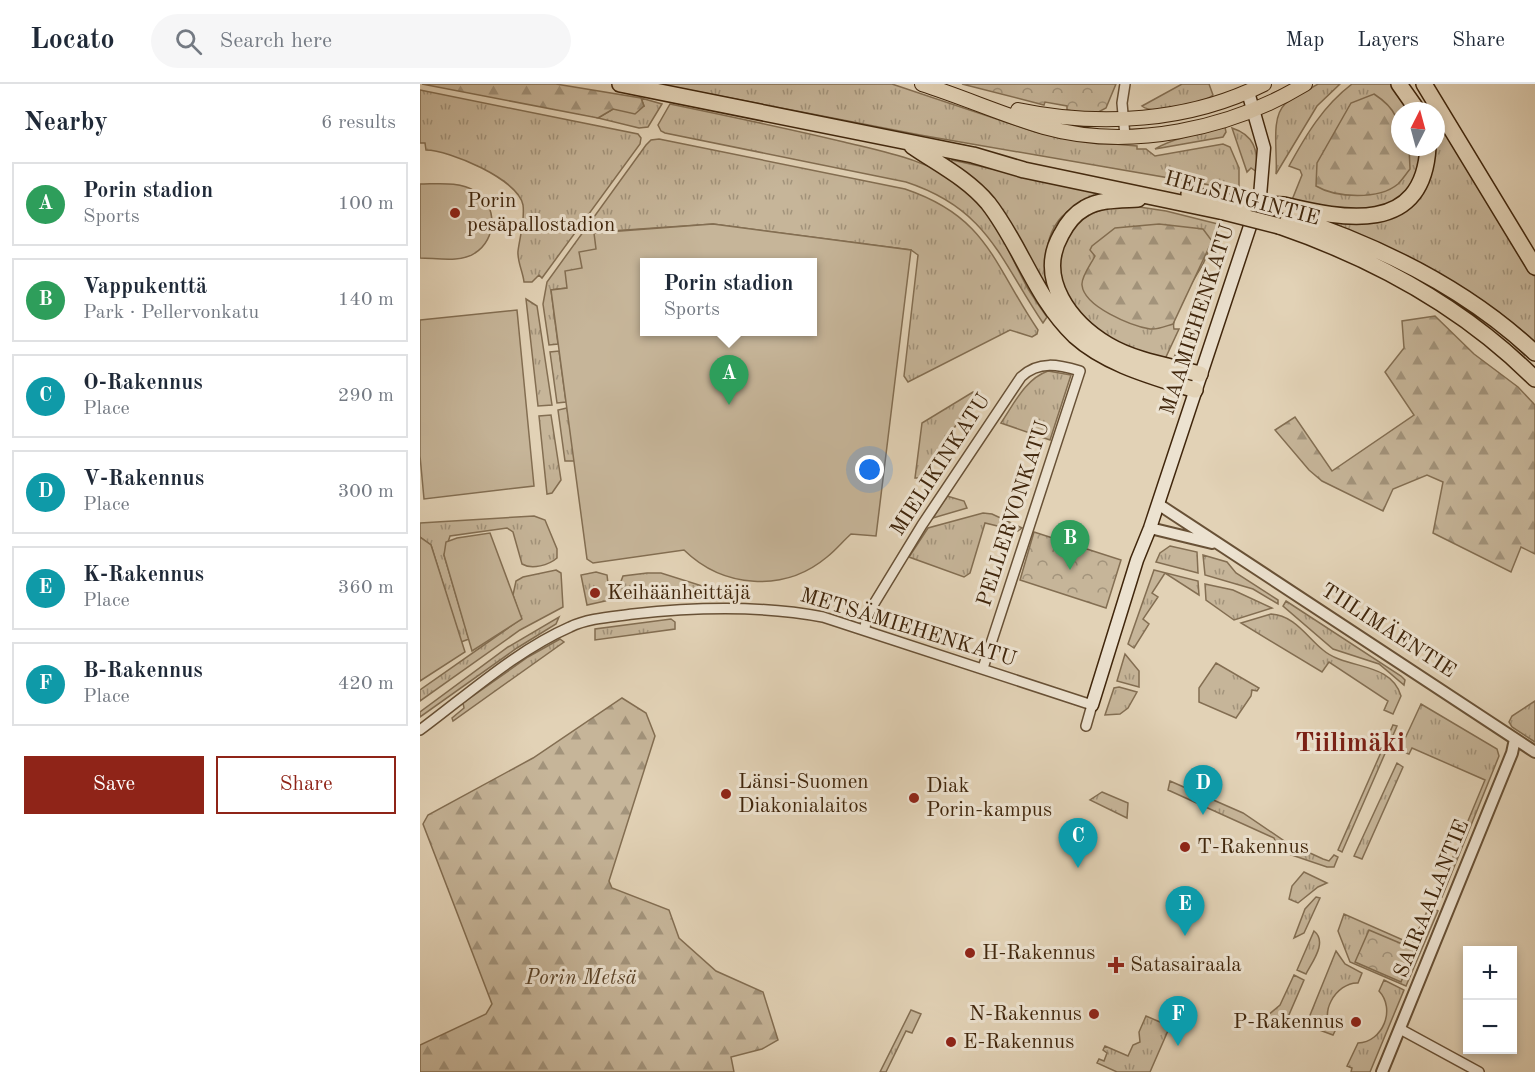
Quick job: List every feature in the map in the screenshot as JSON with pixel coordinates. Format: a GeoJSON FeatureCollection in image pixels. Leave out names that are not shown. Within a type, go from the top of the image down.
{"type":"FeatureCollection","features":[{"type":"Feature","properties":{"kind":"highway","name":"HELSINGINTIE"},"geometry":{"type":"LineString","coordinates":[[620,84],[974,155],[1024,170],[1160,198],[1282,215],[1363,243],[1414,269],[1454,292],[1496,321],[1535,353]]}},
{"type":"Feature","properties":{"kind":"highway"},"geometry":{"type":"LineString","coordinates":[[1399,84],[1412,102]]}},
{"type":"Feature","properties":{"kind":"highway"},"geometry":{"type":"LineString","coordinates":[[1424,84],[1535,267]]}},
{"type":"Feature","properties":{"kind":"highway"},"geometry":{"type":"LineString","coordinates":[[904,141],[960,177],[988,203],[1046,302],[1076,337],[1104,355],[1135,369],[1195,390]]}},
{"type":"Feature","properties":{"kind":"highway","name":"HELSINGINTIE"},"geometry":{"type":"LineString","coordinates":[[974,155],[1022,159],[1226,207]]}},
{"type":"Feature","properties":{"kind":"highway"},"geometry":{"type":"LineString","coordinates":[[1282,215],[1360,218],[1386,212],[1400,205],[1420,180],[1426,156]]}},
{"type":"Feature","properties":{"kind":"highway"},"geometry":{"type":"LineString","coordinates":[[1160,198],[1102,202],[1085,208],[1073,218],[1058,240],[1053,260],[1054,281],[1064,306],[1108,345],[1139,357],[1200,374]]}},
{"type":"Feature","properties":{"kind":"highway","name":"HELSINGINTIE"},"geometry":{"type":"LineString","coordinates":[[1282,215],[1319,240],[1404,280],[1485,333],[1535,379]]}},
{"type":"Feature","properties":{"kind":"main road"},"geometry":{"type":"LineString","coordinates":[[922,84],[1045,127],[1125,136],[1179,130],[1254,111],[1305,84]]}},
{"type":"Feature","properties":{"kind":"main road"},"geometry":{"type":"LineString","coordinates":[[972,100],[1045,116],[1090,121],[1123,120],[1182,111],[1248,92],[1264,84]]}},
{"type":"Feature","properties":{"kind":"main road","name":"MAAMIEHENKATU"},"geometry":{"type":"LineString","coordinates":[[1150,528],[1260,196],[1264,148],[1248,92]]}},
{"type":"Feature","properties":{"kind":"main road"},"geometry":{"type":"LineString","coordinates":[[1092,705],[1137,560],[1150,528]]}},
{"type":"Feature","properties":{"kind":"street"},"geometry":{"type":"LineString","coordinates":[[1125,84],[1122,104],[1125,136]]}},
{"type":"Feature","properties":{"kind":"street","name":"MIELIKINKATU"},"geometry":{"type":"LineString","coordinates":[[865,629],[872,607],[922,525],[1021,377],[1028,370],[1049,364],[1080,371]]}},
{"type":"Feature","properties":{"kind":"street","name":"PELLERVONKATU"},"geometry":{"type":"LineString","coordinates":[[983,668],[1080,371]]}},
{"type":"Feature","properties":{"kind":"street","name":"TIILIMÄENTIE"},"geometry":{"type":"LineString","coordinates":[[1158,504],[1175,513],[1218,544],[1535,752]]}},
{"type":"Feature","properties":{"kind":"street","name":"TIILIMÄENTIE"},"geometry":{"type":"LineString","coordinates":[[1150,528],[1218,544]]}},
{"type":"Feature","properties":{"kind":"street","name":"METSÄMIEHENKATU"},"geometry":{"type":"LineString","coordinates":[[420,730],[528,651],[570,627],[587,621],[651,612],[753,608],[793,611],[865,629],[1092,705]]}},
{"type":"Feature","properties":{"kind":"street"},"geometry":{"type":"LineString","coordinates":[[1086,726],[1092,705]]}},
{"type":"Feature","properties":{"kind":"street","name":"SAIRAALANTIE"},"geometry":{"type":"LineString","coordinates":[[1382,1072],[1512,753],[1515,739]]}},
{"type":"Feature","properties":{"kind":"street"},"geometry":{"type":"LineString","coordinates":[[1400,1029],[1479,1072]]}},
{"type":"Feature","properties":{"kind":"green space"},"geometry":{"type":"Polygon","coordinates":[[[422,84],[556,84],[641,98],[644,106],[635,114],[613,109],[598,118],[422,84]]]}},
{"type":"Feature","properties":{"kind":"green space"},"geometry":{"type":"Polygon","coordinates":[[[658,84],[892,84],[1035,132],[1079,141],[1137,146],[1137,149],[1146,149],[1155,156],[1223,144],[1230,147],[1239,168],[1239,190],[920,135],[658,84]]]}},
{"type":"Feature","properties":{"kind":"green space"},"geometry":{"type":"Polygon","coordinates":[[[962,84],[1116,84],[1106,108],[1093,115],[1067,110],[1067,106],[1045,102],[1044,105],[962,84]]]}},
{"type":"Feature","properties":{"kind":"green space"},"geometry":{"type":"Polygon","coordinates":[[[1182,84],[1209,84],[1213,95],[1178,108],[1156,110],[1142,106],[1182,84]]]}},
{"type":"Feature","properties":{"kind":"green space"},"geometry":{"type":"Polygon","coordinates":[[[1318,84],[1340,84],[1317,106],[1276,174],[1276,127],[1280,110],[1289,101],[1318,84]]]}},
{"type":"Feature","properties":{"kind":"green space"},"geometry":{"type":"Polygon","coordinates":[[[1352,84],[1394,84],[1405,102],[1391,102],[1391,156],[1420,156],[1417,173],[1407,191],[1393,202],[1376,208],[1356,210],[1292,200],[1302,175],[1300,170],[1289,166],[1324,111],[1352,84]]]}},
{"type":"Feature","properties":{"kind":"green space"},"geometry":{"type":"Polygon","coordinates":[[[420,90],[638,134],[641,138],[640,144],[542,278],[539,275],[532,282],[524,282],[518,255],[523,205],[518,195],[509,185],[481,168],[450,155],[426,150],[425,143],[420,143],[420,90]]]}},
{"type":"Feature","properties":{"kind":"green space"},"geometry":{"type":"Polygon","coordinates":[[[1374,94],[1388,105],[1391,110],[1391,156],[1409,156],[1410,169],[1398,184],[1380,193],[1346,195],[1316,186],[1317,163],[1351,103],[1374,94]]]}},
{"type":"Feature","properties":{"kind":"green space"},"geometry":{"type":"Polygon","coordinates":[[[641,98],[662,104],[648,127],[639,128],[598,118],[613,109],[644,106],[641,98]]]}},
{"type":"Feature","properties":{"kind":"green space"},"geometry":{"type":"Polygon","coordinates":[[[670,104],[891,154],[937,170],[975,197],[993,221],[1027,287],[1047,317],[1043,323],[1002,257],[974,221],[956,206],[934,193],[906,182],[665,133],[658,125],[670,104]]]}},
{"type":"Feature","properties":{"kind":"green space"},"geometry":{"type":"Polygon","coordinates":[[[1225,127],[1226,132],[1223,137],[1155,149],[1179,139],[1225,127]]]}},
{"type":"Feature","properties":{"kind":"green space"},"geometry":{"type":"Polygon","coordinates":[[[1232,128],[1245,135],[1253,144],[1257,157],[1257,172],[1251,168],[1247,172],[1232,128]]]}},
{"type":"Feature","properties":{"kind":"green space"},"geometry":{"type":"Polygon","coordinates":[[[1445,132],[1535,277],[1535,342],[1486,303],[1433,270],[1319,219],[1349,224],[1368,223],[1386,219],[1403,209],[1431,156],[1445,156],[1445,132]]]}},
{"type":"Feature","properties":{"kind":"green space"},"geometry":{"type":"Polygon","coordinates":[[[659,139],[905,189],[933,200],[972,229],[986,245],[1038,330],[1037,334],[1032,337],[1010,330],[908,382],[904,376],[918,255],[911,250],[713,224],[611,231],[567,288],[551,290],[558,344],[549,345],[543,304],[547,282],[646,145],[651,140],[659,139]]]}},
{"type":"Feature","properties":{"kind":"green space"},"geometry":{"type":"Polygon","coordinates":[[[952,160],[1108,194],[1073,208],[1054,228],[1049,240],[1047,267],[1055,307],[1024,246],[1000,208],[970,176],[951,163],[952,160]]]}},
{"type":"Feature","properties":{"kind":"green space","name":"Porin pesäpallostadion"},"geometry":{"type":"Polygon","coordinates":[[[420,184],[462,186],[483,197],[491,213],[492,222],[488,239],[482,247],[463,258],[420,258],[420,184]]]}},
{"type":"Feature","properties":{"kind":"green space"},"geometry":{"type":"Polygon","coordinates":[[[1126,205],[1166,211],[1218,224],[1203,264],[1176,314],[1174,329],[1179,329],[1165,359],[1117,342],[1094,330],[1076,313],[1065,293],[1059,275],[1058,257],[1063,241],[1072,228],[1086,217],[1104,209],[1126,205]]]}},
{"type":"Feature","properties":{"kind":"green space"},"geometry":{"type":"Polygon","coordinates":[[[713,224],[911,250],[876,536],[851,534],[810,569],[773,581],[735,578],[717,572],[700,563],[684,550],[593,563],[587,559],[551,290],[567,288],[565,271],[582,268],[579,252],[596,249],[594,233],[713,224]]]}},
{"type":"Feature","properties":{"kind":"green space"},"geometry":{"type":"Polygon","coordinates":[[[1159,224],[1203,229],[1212,241],[1173,324],[1150,329],[1121,320],[1100,308],[1085,293],[1082,282],[1095,256],[1090,250],[1092,246],[1115,228],[1159,224]]]}},
{"type":"Feature","properties":{"kind":"green space"},"geometry":{"type":"Polygon","coordinates":[[[526,299],[537,306],[552,405],[538,406],[526,299]]]}},
{"type":"Feature","properties":{"kind":"green space"},"geometry":{"type":"Polygon","coordinates":[[[517,310],[534,486],[424,499],[420,456],[420,320],[517,310]]]}},
{"type":"Feature","properties":{"kind":"green space"},"geometry":{"type":"Polygon","coordinates":[[[1435,316],[1474,354],[1518,387],[1535,405],[1535,554],[1521,547],[1511,572],[1433,533],[1443,482],[1427,475],[1393,489],[1383,511],[1322,481],[1309,470],[1275,430],[1295,417],[1332,471],[1414,415],[1385,372],[1404,348],[1402,321],[1435,316]]]}},
{"type":"Feature","properties":{"kind":"green space"},"geometry":{"type":"Polygon","coordinates":[[[1190,321],[1203,326],[1198,343],[1188,357],[1173,360],[1190,321]]]}},
{"type":"Feature","properties":{"kind":"green space"},"geometry":{"type":"Polygon","coordinates":[[[559,351],[566,402],[557,403],[550,352],[559,351]]]}},
{"type":"Feature","properties":{"kind":"green space"},"geometry":{"type":"Polygon","coordinates":[[[1048,371],[1071,375],[1050,440],[1001,423],[1026,386],[1048,371]]]}},
{"type":"Feature","properties":{"kind":"green space"},"geometry":{"type":"Polygon","coordinates":[[[973,392],[976,395],[921,478],[915,478],[922,423],[973,392]]]}},
{"type":"Feature","properties":{"kind":"green space"},"geometry":{"type":"Polygon","coordinates":[[[567,408],[575,461],[565,461],[558,410],[567,408]]]}},
{"type":"Feature","properties":{"kind":"green space"},"geometry":{"type":"Polygon","coordinates":[[[551,415],[561,480],[552,493],[547,494],[539,416],[551,415]]]}},
{"type":"Feature","properties":{"kind":"green space"},"geometry":{"type":"Polygon","coordinates":[[[947,496],[964,501],[967,508],[933,518],[947,496]]]}},
{"type":"Feature","properties":{"kind":"green space"},"geometry":{"type":"Polygon","coordinates":[[[983,513],[992,514],[1022,528],[1018,531],[985,523],[970,573],[964,577],[909,557],[928,528],[983,513]]]}},
{"type":"Feature","properties":{"kind":"green space"},"geometry":{"type":"Polygon","coordinates":[[[534,516],[545,520],[557,549],[557,558],[540,566],[531,567],[522,564],[513,532],[507,528],[450,536],[444,555],[469,639],[461,642],[431,545],[420,537],[420,523],[534,516]]]}},
{"type":"Feature","properties":{"kind":"green space"},"geometry":{"type":"Polygon","coordinates":[[[1034,532],[1121,560],[1106,608],[1020,580],[1034,532]]]}},
{"type":"Feature","properties":{"kind":"green space"},"geometry":{"type":"Polygon","coordinates":[[[490,533],[522,619],[472,651],[444,555],[446,542],[490,533]]]}},
{"type":"Feature","properties":{"kind":"green space"},"geometry":{"type":"Polygon","coordinates":[[[420,537],[431,545],[465,652],[420,681],[420,537]]]}},
{"type":"Feature","properties":{"kind":"green space"},"geometry":{"type":"Polygon","coordinates":[[[1170,546],[1197,552],[1198,573],[1156,562],[1160,553],[1170,546]]]}},
{"type":"Feature","properties":{"kind":"green space"},"geometry":{"type":"Polygon","coordinates":[[[1203,555],[1227,562],[1236,573],[1278,600],[1278,604],[1253,589],[1205,575],[1203,555]]]}},
{"type":"Feature","properties":{"kind":"green space"},"geometry":{"type":"Polygon","coordinates":[[[556,570],[561,573],[563,607],[520,630],[420,701],[420,690],[521,619],[513,595],[516,581],[523,577],[556,570]]]}},
{"type":"Feature","properties":{"kind":"green space"},"geometry":{"type":"Polygon","coordinates":[[[1154,570],[1198,581],[1199,595],[1165,573],[1152,593],[1158,597],[1143,619],[1149,624],[1134,648],[1128,644],[1154,570]]]}},
{"type":"Feature","properties":{"kind":"green space"},"geometry":{"type":"Polygon","coordinates":[[[596,572],[607,575],[610,600],[587,605],[581,575],[596,572]]]}},
{"type":"Feature","properties":{"kind":"green space"},"geometry":{"type":"Polygon","coordinates":[[[661,573],[712,589],[713,592],[619,599],[618,589],[623,576],[661,573]]]}},
{"type":"Feature","properties":{"kind":"green space"},"geometry":{"type":"Polygon","coordinates":[[[1205,584],[1233,590],[1272,608],[1234,620],[1206,600],[1205,584]]]}},
{"type":"Feature","properties":{"kind":"green space"},"geometry":{"type":"Polygon","coordinates":[[[1286,601],[1401,676],[1405,680],[1404,685],[1379,664],[1333,649],[1283,606],[1286,601]]]}},
{"type":"Feature","properties":{"kind":"green space"},"geometry":{"type":"Polygon","coordinates":[[[1271,614],[1293,622],[1323,650],[1333,656],[1378,671],[1388,677],[1396,685],[1401,696],[1393,714],[1384,710],[1388,701],[1329,662],[1322,672],[1241,623],[1271,614]]]}},
{"type":"Feature","properties":{"kind":"green space"},"geometry":{"type":"Polygon","coordinates":[[[559,617],[556,624],[517,648],[420,717],[420,712],[508,647],[559,617]]]}},
{"type":"Feature","properties":{"kind":"green space"},"geometry":{"type":"Polygon","coordinates":[[[671,619],[675,622],[675,629],[595,640],[595,629],[671,619]]]}},
{"type":"Feature","properties":{"kind":"green space"},"geometry":{"type":"Polygon","coordinates":[[[560,639],[564,642],[453,721],[452,718],[464,708],[463,703],[528,657],[560,639]]]}},
{"type":"Feature","properties":{"kind":"green space"},"geometry":{"type":"Polygon","coordinates":[[[1125,654],[1139,671],[1139,687],[1117,681],[1125,654]]]}},
{"type":"Feature","properties":{"kind":"green space"},"geometry":{"type":"Polygon","coordinates":[[[1216,663],[1259,688],[1257,691],[1252,690],[1251,696],[1236,718],[1199,702],[1199,688],[1216,663]]]}},
{"type":"Feature","properties":{"kind":"green space"},"geometry":{"type":"Polygon","coordinates":[[[1119,687],[1137,692],[1128,708],[1120,714],[1105,715],[1114,688],[1119,687]]]}},
{"type":"Feature","properties":{"kind":"green space","name":"Porin Metsä"},"geometry":{"type":"Polygon","coordinates":[[[622,698],[646,713],[655,736],[609,881],[612,888],[669,910],[679,938],[716,971],[763,992],[778,1040],[762,1049],[731,1057],[734,1072],[420,1072],[420,1045],[486,1014],[492,1004],[423,824],[428,815],[533,758],[622,698]]]}},
{"type":"Feature","properties":{"kind":"green space"},"geometry":{"type":"Polygon","coordinates":[[[1535,701],[1535,742],[1512,727],[1509,722],[1512,716],[1535,701]]]}},
{"type":"Feature","properties":{"kind":"green space"},"geometry":{"type":"Polygon","coordinates":[[[1421,704],[1497,749],[1499,756],[1442,897],[1438,893],[1485,780],[1412,748],[1409,754],[1403,752],[1402,745],[1421,704]]]}},
{"type":"Feature","properties":{"kind":"green space"},"geometry":{"type":"Polygon","coordinates":[[[1393,725],[1397,726],[1342,852],[1338,850],[1393,725]]]}},
{"type":"Feature","properties":{"kind":"green space"},"geometry":{"type":"Polygon","coordinates":[[[1397,763],[1403,767],[1362,859],[1354,856],[1397,763]]]}},
{"type":"Feature","properties":{"kind":"green space"},"geometry":{"type":"Polygon","coordinates":[[[1170,781],[1243,813],[1286,842],[1323,859],[1329,861],[1334,855],[1338,857],[1334,867],[1327,867],[1274,849],[1276,843],[1274,838],[1168,790],[1170,781]]]}},
{"type":"Feature","properties":{"kind":"green space"},"geometry":{"type":"Polygon","coordinates":[[[1102,792],[1128,803],[1127,818],[1090,800],[1102,792]]]}},
{"type":"Feature","properties":{"kind":"green space"},"geometry":{"type":"Polygon","coordinates":[[[1304,872],[1327,883],[1318,887],[1298,903],[1289,899],[1292,886],[1304,872]]]}},
{"type":"Feature","properties":{"kind":"green space"},"geometry":{"type":"Polygon","coordinates":[[[1316,897],[1320,898],[1304,933],[1294,938],[1305,909],[1316,897]]]}},
{"type":"Feature","properties":{"kind":"green space"},"geometry":{"type":"Polygon","coordinates":[[[1429,907],[1438,911],[1406,986],[1350,962],[1338,931],[1344,914],[1412,944],[1429,907]]]}},
{"type":"Feature","properties":{"kind":"green space"},"geometry":{"type":"Polygon","coordinates":[[[1369,930],[1414,949],[1401,982],[1355,962],[1369,930]]]}},
{"type":"Feature","properties":{"kind":"green space"},"geometry":{"type":"Polygon","coordinates":[[[1314,931],[1320,941],[1315,958],[1306,974],[1297,970],[1314,931]]]}},
{"type":"Feature","properties":{"kind":"green space"},"geometry":{"type":"Polygon","coordinates":[[[1336,951],[1345,964],[1362,973],[1358,983],[1342,988],[1331,1001],[1327,1017],[1335,1031],[1333,1035],[1306,1025],[1336,951]]]}},
{"type":"Feature","properties":{"kind":"green space"},"geometry":{"type":"Polygon","coordinates":[[[1294,975],[1304,980],[1285,1024],[1267,1016],[1280,1005],[1294,975]]]}},
{"type":"Feature","properties":{"kind":"green space"},"geometry":{"type":"Polygon","coordinates":[[[1384,980],[1404,990],[1370,1072],[1351,1072],[1352,1068],[1347,1066],[1358,1043],[1374,1037],[1384,1023],[1386,1007],[1379,991],[1384,980]]]}},
{"type":"Feature","properties":{"kind":"green space"},"geometry":{"type":"Polygon","coordinates":[[[911,1010],[921,1014],[912,1033],[906,1031],[886,1072],[880,1072],[911,1010]]]}},
{"type":"Feature","properties":{"kind":"green space"},"geometry":{"type":"Polygon","coordinates":[[[1177,1010],[1150,1072],[1117,1072],[1097,1063],[1099,1059],[1104,1061],[1107,1053],[1103,1050],[1105,1046],[1128,1056],[1133,1045],[1140,1042],[1139,1032],[1146,1016],[1167,1025],[1174,1011],[1177,1010]]]}},
{"type":"Feature","properties":{"kind":"place","name":"Porin pesäpallostadion"},"geometry":{"type":"Point","coordinates":[455,213]}},
{"type":"Feature","properties":{"kind":"place","name":"Porin stadion"},"geometry":{"type":"Point","coordinates":[729,405]}},
{"type":"Feature","properties":{"kind":"place","name":"Vappukenttä"},"geometry":{"type":"Point","coordinates":[1070,570]}},
{"type":"Feature","properties":{"kind":"place","name":"Keihäänheittäjä"},"geometry":{"type":"Point","coordinates":[595,593]}},
{"type":"Feature","properties":{"kind":"place","name":"Länsi-Suomen Diakonialaitos"},"geometry":{"type":"Point","coordinates":[726,794]}},
{"type":"Feature","properties":{"kind":"place","name":"Diak Porin-kampus"},"geometry":{"type":"Point","coordinates":[914,798]}},
{"type":"Feature","properties":{"kind":"place","name":"V-Rakennus"},"geometry":{"type":"Point","coordinates":[1203,815]}},
{"type":"Feature","properties":{"kind":"place","name":"T-Rakennus"},"geometry":{"type":"Point","coordinates":[1185,847]}},
{"type":"Feature","properties":{"kind":"place","name":"O-Rakennus"},"geometry":{"type":"Point","coordinates":[1078,868]}},
{"type":"Feature","properties":{"kind":"place","name":"K-Rakennus"},"geometry":{"type":"Point","coordinates":[1185,936]}},
{"type":"Feature","properties":{"kind":"place","name":"H-Rakennus"},"geometry":{"type":"Point","coordinates":[970,953]}},
{"type":"Feature","properties":{"kind":"place","name":"Satasairaala"},"geometry":{"type":"Point","coordinates":[1116,965]}},
{"type":"Feature","properties":{"kind":"place","name":"N-Rakennus"},"geometry":{"type":"Point","coordinates":[1094,1014]}},
{"type":"Feature","properties":{"kind":"place","name":"P-Rakennus"},"geometry":{"type":"Point","coordinates":[1356,1022]}},
{"type":"Feature","properties":{"kind":"place","name":"E-Rakennus"},"geometry":{"type":"Point","coordinates":[951,1042]}},
{"type":"Feature","properties":{"kind":"place","name":"B-Rakennus"},"geometry":{"type":"Point","coordinates":[1178,1046]}},
{"type":"Feature","properties":{"kind":"district","name":"Tiilimäki"},"geometry":{"type":"Point","coordinates":[1350,743]}}]}
